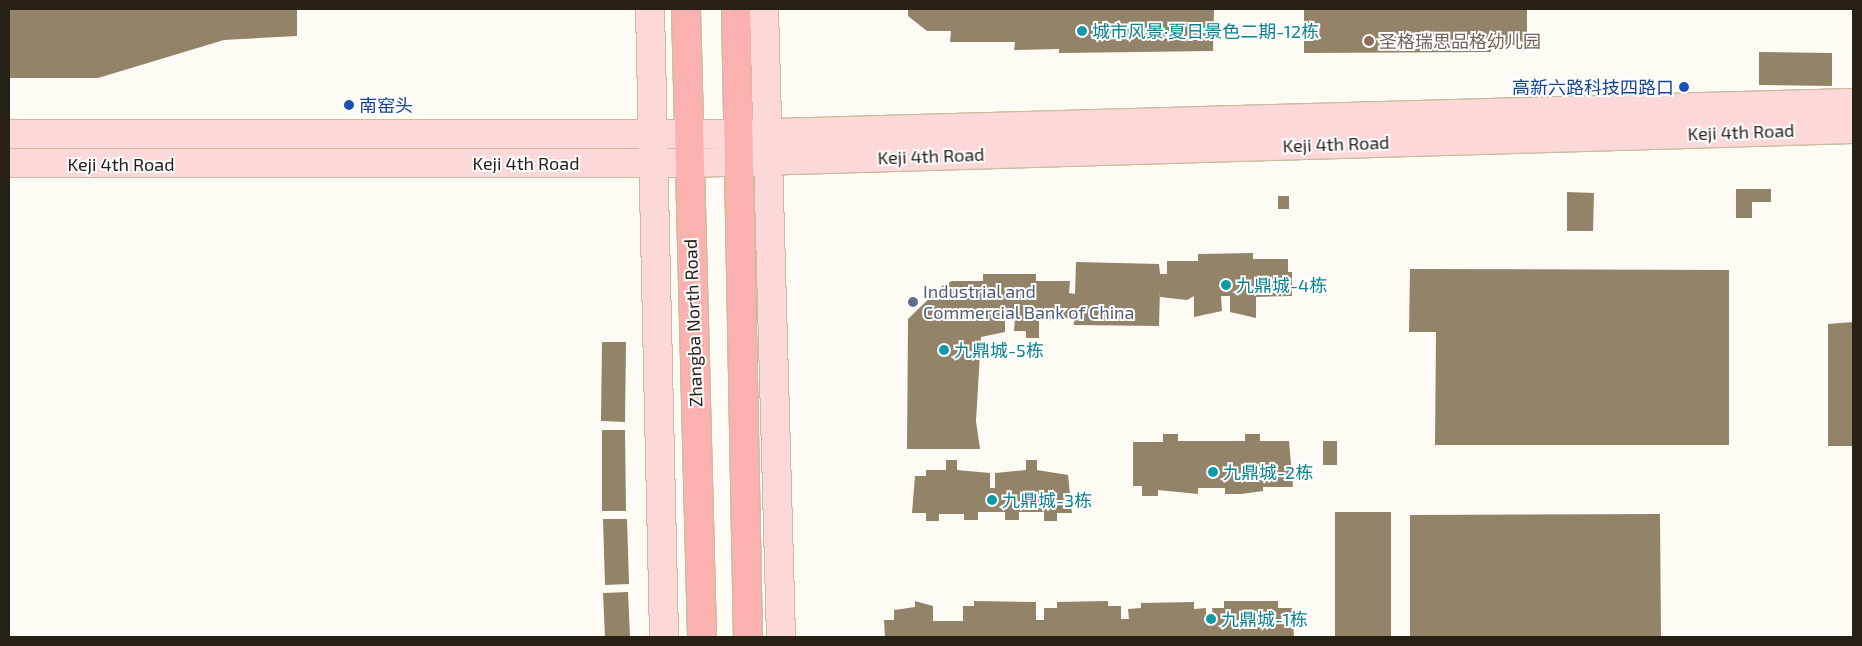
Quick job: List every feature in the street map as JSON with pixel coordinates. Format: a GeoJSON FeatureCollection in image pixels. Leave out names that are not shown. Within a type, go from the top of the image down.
{"type":"FeatureCollection","features":[{"type":"Feature","properties":{"kind":"main road","name":"Zhangba North Road"},"geometry":{"type":"LineString","coordinates":[[686,9],[702,637]]}},
{"type":"Feature","properties":{"kind":"main road"},"geometry":{"type":"LineString","coordinates":[[736,9],[741,161],[748,637]]}},
{"type":"Feature","properties":{"kind":"street"},"geometry":{"type":"LineString","coordinates":[[650,9],[664,637]]}},
{"type":"Feature","properties":{"kind":"street"},"geometry":{"type":"LineString","coordinates":[[764,9],[781,637]]}},
{"type":"Feature","properties":{"kind":"street","name":"Keji 4th Road"},"geometry":{"type":"LineString","coordinates":[[9,134],[740,134],[1853,103]]}},
{"type":"Feature","properties":{"kind":"street","name":"Keji 4th Road"},"geometry":{"type":"LineString","coordinates":[[9,164],[689,162],[1853,129]]}},
{"type":"Feature","properties":{"kind":"building"},"geometry":{"type":"Polygon","coordinates":[[[9,9],[297,9],[297,36],[224,40],[98,78],[9,78],[9,9]]]}},
{"type":"Feature","properties":{"kind":"building","name":"城市风景·夏日景色二期-12栋"},"geometry":{"type":"Polygon","coordinates":[[[908,9],[1214,9],[1213,51],[1059,53],[1059,49],[1014,50],[1015,42],[950,42],[951,31],[927,31],[908,16],[908,9]]]}},
{"type":"Feature","properties":{"kind":"building"},"geometry":{"type":"Polygon","coordinates":[[[1304,9],[1527,9],[1527,45],[1491,45],[1491,52],[1304,53],[1304,9]]]}},
{"type":"Feature","properties":{"kind":"building"},"geometry":{"type":"Polygon","coordinates":[[[1759,52],[1832,53],[1832,86],[1759,85],[1759,52]]]}},
{"type":"Feature","properties":{"kind":"building"},"geometry":{"type":"Polygon","coordinates":[[[1736,189],[1771,189],[1771,202],[1752,202],[1752,218],[1736,218],[1736,189]]]}},
{"type":"Feature","properties":{"kind":"building"},"geometry":{"type":"Polygon","coordinates":[[[1567,192],[1594,193],[1593,231],[1567,231],[1567,192]]]}},
{"type":"Feature","properties":{"kind":"building"},"geometry":{"type":"Polygon","coordinates":[[[1278,196],[1289,196],[1289,209],[1278,209],[1278,196]]]}},
{"type":"Feature","properties":{"kind":"building","name":"九鼎城-5栋"},"geometry":{"type":"Polygon","coordinates":[[[1253,253],[1253,259],[1288,259],[1288,272],[1292,272],[1292,296],[1256,297],[1256,318],[1230,312],[1230,296],[1221,296],[1222,311],[1194,317],[1194,296],[1187,300],[1160,297],[1160,288],[1159,326],[1074,325],[1074,317],[1050,321],[1039,316],[1039,338],[1026,338],[1026,331],[1014,331],[1015,317],[1005,317],[1005,332],[981,337],[976,421],[980,449],[907,449],[908,319],[942,286],[952,281],[983,281],[983,274],[1036,274],[1036,281],[1070,281],[1069,293],[1075,294],[1076,262],[1159,264],[1160,274],[1167,274],[1167,261],[1198,261],[1198,254],[1253,253]]]}},
{"type":"Feature","properties":{"kind":"building"},"geometry":{"type":"Polygon","coordinates":[[[1410,269],[1729,270],[1729,445],[1435,445],[1436,332],[1409,332],[1410,269]]]}},
{"type":"Feature","properties":{"kind":"building"},"geometry":{"type":"Polygon","coordinates":[[[1853,322],[1853,446],[1828,446],[1828,324],[1853,322]]]}},
{"type":"Feature","properties":{"kind":"building"},"geometry":{"type":"Polygon","coordinates":[[[602,342],[626,342],[625,422],[601,421],[602,342]]]}},
{"type":"Feature","properties":{"kind":"building"},"geometry":{"type":"Polygon","coordinates":[[[602,430],[625,430],[626,511],[602,511],[602,430]]]}},
{"type":"Feature","properties":{"kind":"building","name":"九鼎城-2栋"},"geometry":{"type":"Polygon","coordinates":[[[1163,434],[1178,434],[1178,441],[1245,441],[1245,434],[1260,434],[1260,441],[1289,441],[1293,487],[1263,487],[1263,491],[1241,494],[1225,494],[1225,488],[1198,488],[1198,494],[1158,490],[1158,496],[1142,496],[1142,486],[1133,486],[1133,442],[1163,442],[1163,434]]]}},
{"type":"Feature","properties":{"kind":"building"},"geometry":{"type":"Polygon","coordinates":[[[1323,441],[1337,441],[1337,465],[1323,465],[1323,441]]]}},
{"type":"Feature","properties":{"kind":"building","name":"九鼎城-3栋"},"geometry":{"type":"Polygon","coordinates":[[[946,460],[957,460],[957,470],[990,473],[990,488],[995,488],[995,473],[1026,470],[1026,460],[1037,460],[1037,470],[1068,475],[1072,513],[1057,513],[1057,521],[1044,521],[1044,512],[1019,512],[1019,520],[1005,520],[1005,512],[978,512],[978,520],[964,520],[964,514],[939,514],[939,521],[926,521],[926,513],[912,513],[915,476],[926,476],[926,470],[946,470],[946,460]]]}},
{"type":"Feature","properties":{"kind":"building"},"geometry":{"type":"Polygon","coordinates":[[[1335,512],[1391,512],[1391,637],[1335,637],[1335,512]]]}},
{"type":"Feature","properties":{"kind":"building"},"geometry":{"type":"Polygon","coordinates":[[[1660,514],[1661,637],[1410,637],[1410,515],[1660,514]]]}},
{"type":"Feature","properties":{"kind":"building"},"geometry":{"type":"Polygon","coordinates":[[[603,519],[627,519],[629,584],[605,585],[603,519]]]}},
{"type":"Feature","properties":{"kind":"building"},"geometry":{"type":"Polygon","coordinates":[[[628,592],[630,637],[605,637],[603,593],[628,592]]]}},
{"type":"Feature","properties":{"kind":"building","name":"九鼎城-1栋"},"geometry":{"type":"Polygon","coordinates":[[[915,601],[933,606],[933,621],[963,621],[963,606],[974,606],[974,601],[1036,602],[1036,620],[1044,620],[1044,608],[1057,608],[1057,602],[1108,601],[1108,606],[1121,606],[1121,619],[1129,619],[1128,609],[1141,608],[1141,603],[1194,602],[1194,609],[1206,608],[1206,619],[1213,619],[1212,608],[1224,608],[1224,601],[1278,601],[1278,608],[1292,608],[1294,637],[885,637],[884,620],[894,620],[894,610],[915,607],[915,601]]]}},
{"type":"Feature","properties":{"kind":"place","name":"城市风景·夏日景色二期-12栋"},"geometry":{"type":"Point","coordinates":[1082,31]}},
{"type":"Feature","properties":{"kind":"place","name":"圣格瑞思品格幼儿园"},"geometry":{"type":"Point","coordinates":[1369,41]}},
{"type":"Feature","properties":{"kind":"place","name":"高新六路科技四路口"},"geometry":{"type":"Point","coordinates":[1684,87]}},
{"type":"Feature","properties":{"kind":"place","name":"南窑头"},"geometry":{"type":"Point","coordinates":[349,105]}},
{"type":"Feature","properties":{"kind":"place","name":"九鼎城-4栋"},"geometry":{"type":"Point","coordinates":[1226,285]}},
{"type":"Feature","properties":{"kind":"place","name":"Industrial and Commercial Bank of China"},"geometry":{"type":"Point","coordinates":[913,302]}},
{"type":"Feature","properties":{"kind":"place","name":"九鼎城-5栋"},"geometry":{"type":"Point","coordinates":[944,350]}},
{"type":"Feature","properties":{"kind":"place","name":"九鼎城-2栋"},"geometry":{"type":"Point","coordinates":[1213,472]}},
{"type":"Feature","properties":{"kind":"place","name":"九鼎城-3栋"},"geometry":{"type":"Point","coordinates":[992,500]}},
{"type":"Feature","properties":{"kind":"place","name":"九鼎城-1栋"},"geometry":{"type":"Point","coordinates":[1211,619]}}]}
